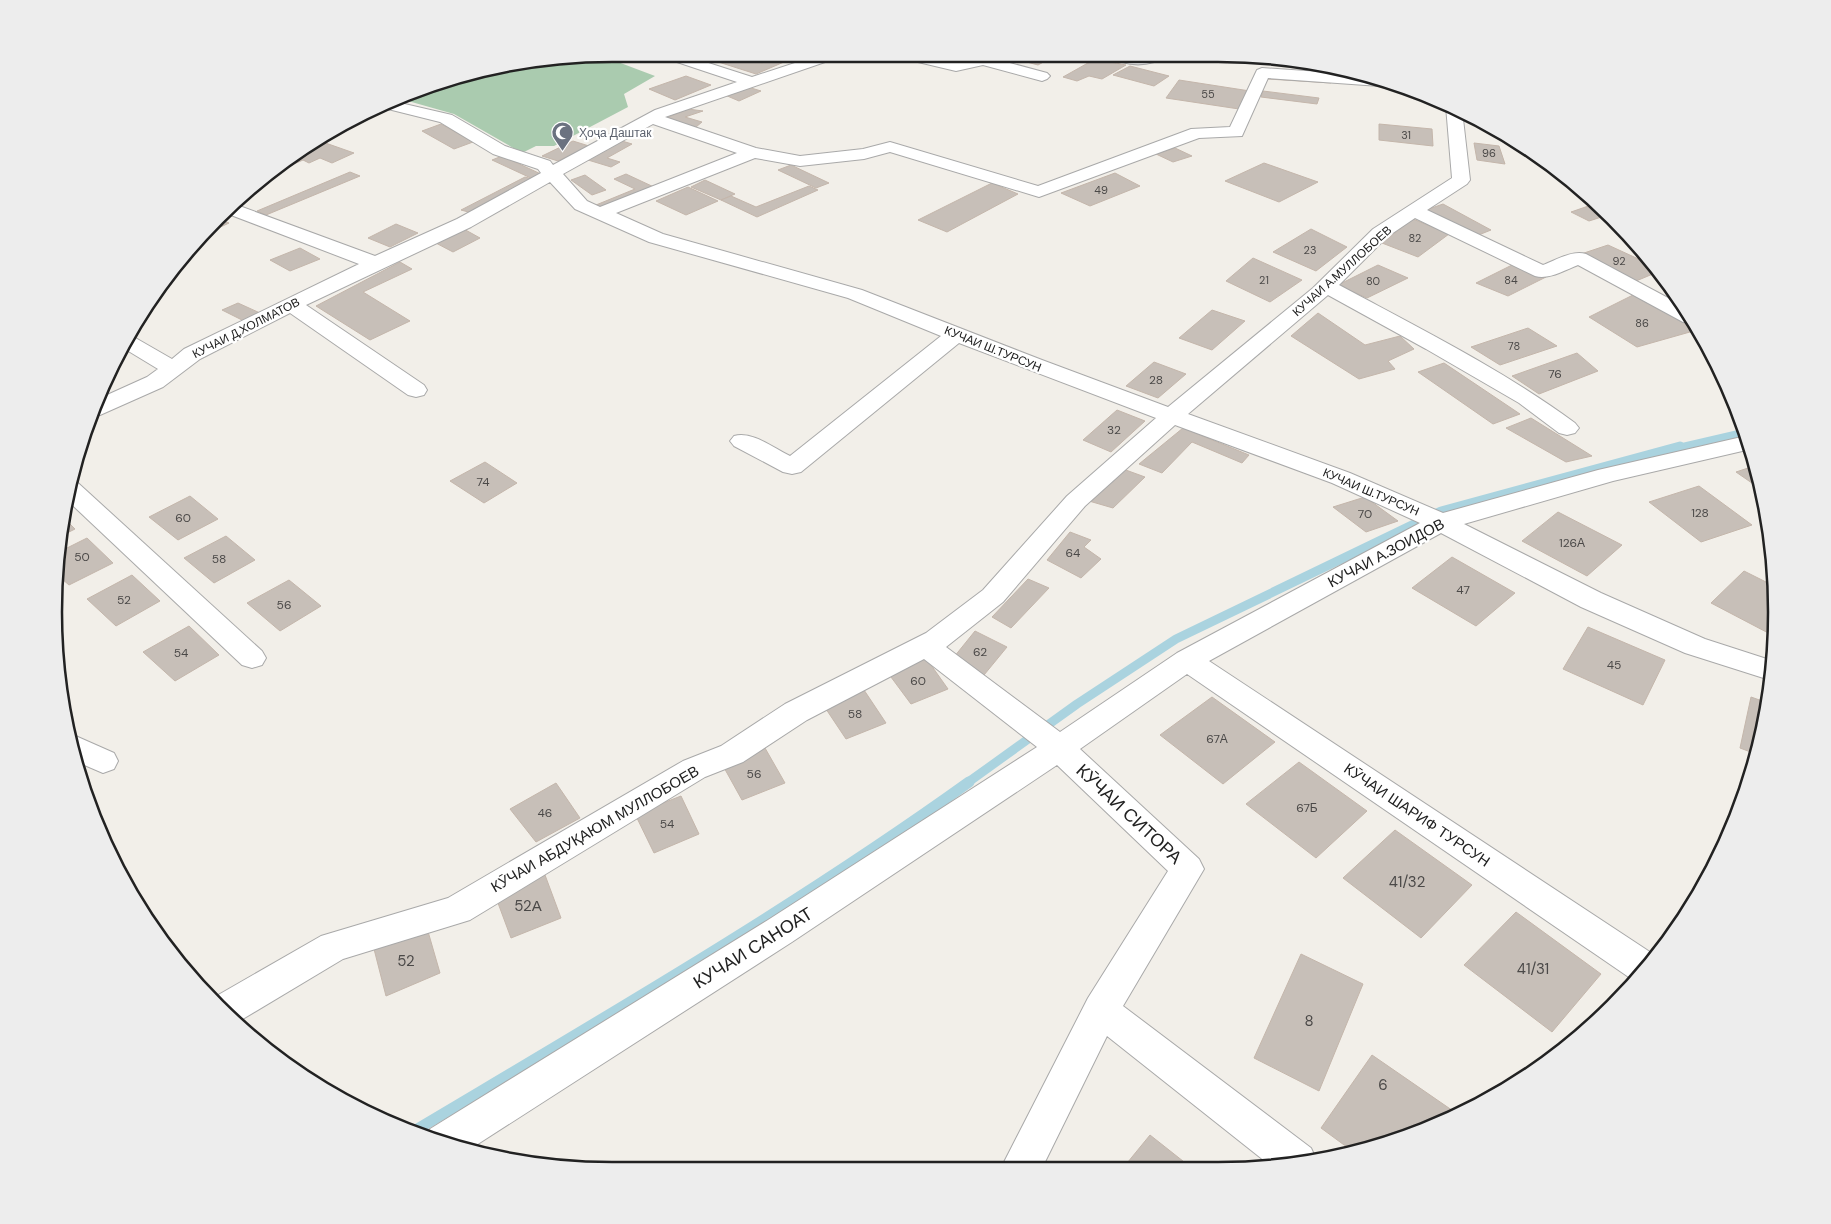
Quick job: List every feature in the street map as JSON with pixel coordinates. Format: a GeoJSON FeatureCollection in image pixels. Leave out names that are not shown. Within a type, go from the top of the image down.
{"type":"FeatureCollection","features":[{"type":"Feature","properties":{"kind":"street"},"geometry":{"type":"LineString","coordinates":[[691,62],[752,82]]}},
{"type":"Feature","properties":{"kind":"street","name":"КУЧАИ Д,ХОЛМАТОВ"},"geometry":{"type":"LineString","coordinates":[[103,405],[155,382],[192,354],[376,263],[464,223],[552,174],[564,165],[661,113],[811,62]]}},
{"type":"Feature","properties":{"kind":"street"},"geometry":{"type":"LineString","coordinates":[[937,62],[956,66],[974,62]]}},
{"type":"Feature","properties":{"kind":"street"},"geometry":{"type":"LineString","coordinates":[[990,62],[1042,76]]}},
{"type":"Feature","properties":{"kind":"street"},"geometry":{"type":"LineString","coordinates":[[651,118],[752,153],[800,160],[864,154],[890,147],[1039,192],[1197,133],[1236,132],[1262,73],[1353,79]]}},
{"type":"Feature","properties":{"kind":"street"},"geometry":{"type":"LineString","coordinates":[[396,107],[446,118],[499,150],[544,166],[552,174]]}},
{"type":"Feature","properties":{"kind":"street","name":"КУЧАИ А.МУЛЛОБОЕВ"},"geometry":{"type":"LineString","coordinates":[[1170,416],[1326,286],[1380,234],[1462,180],[1455,116]]}},
{"type":"Feature","properties":{"kind":"street"},"geometry":{"type":"LineString","coordinates":[[600,213],[752,153]]}},
{"type":"Feature","properties":{"kind":"street","name":"КУЧАИ Ш.ТУРСУН"},"geometry":{"type":"LineString","coordinates":[[552,174],[581,205],[656,238],[854,294],[1170,416],[1341,478],[1433,519]]}},
{"type":"Feature","properties":{"kind":"street"},"geometry":{"type":"LineString","coordinates":[[236,211],[376,263]]}},
{"type":"Feature","properties":{"kind":"street"},"geometry":{"type":"LineString","coordinates":[[1414,211],[1542,272],[1579,258],[1679,312]]}},
{"type":"Feature","properties":{"kind":"street"},"geometry":{"type":"LineString","coordinates":[[1326,286],[1434,344],[1527,398],[1567,428]]}},
{"type":"Feature","properties":{"kind":"street"},"geometry":{"type":"LineString","coordinates":[[292,305],[416,390]]}},
{"type":"Feature","properties":{"kind":"street"},"geometry":{"type":"LineString","coordinates":[[742,441],[792,467],[956,334]]}},
{"type":"Feature","properties":{"kind":"street"},"geometry":{"type":"LineString","coordinates":[[132,344],[174,368]]}},
{"type":"Feature","properties":{"kind":"street","name":"КӮЧАИ АБДУҚАЮМ МУЛЛОБОЕВ"},"geometry":{"type":"LineString","coordinates":[[230,1007],[333,947],[458,910],[694,769],[732,754],[796,712],[936,640],[994,596],[1076,501],[1170,416]]}},
{"type":"Feature","properties":{"kind":"street","name":"КУЧАИ А.ЗОИДОВ"},"geometry":{"type":"LineString","coordinates":[[1045,737],[1187,660],[1433,519],[1607,475],[1742,444]]}},
{"type":"Feature","properties":{"kind":"street"},"geometry":{"type":"LineString","coordinates":[[76,494],[252,658]]}},
{"type":"Feature","properties":{"kind":"street"},"geometry":{"type":"LineString","coordinates":[[1433,519],[1609,608],[1695,646],[1765,669]]}},
{"type":"Feature","properties":{"kind":"street"},"geometry":{"type":"LineString","coordinates":[[925,645],[1045,737]]}},
{"type":"Feature","properties":{"kind":"street","name":"КӮЧАИ ШАРИФ ТУРСУН"},"geometry":{"type":"LineString","coordinates":[[1187,660],[1640,965]]}},
{"type":"Feature","properties":{"kind":"street","name":"КӮЧАИ СИТОРА"},"geometry":{"type":"LineString","coordinates":[[1024,1162],[1101,1010],[1187,869],[1045,737]]}},
{"type":"Feature","properties":{"kind":"street","name":"КУЧАИ САНОАТ"},"geometry":{"type":"LineString","coordinates":[[452,1137],[780,931],[1045,737]]}},
{"type":"Feature","properties":{"kind":"street"},"geometry":{"type":"LineString","coordinates":[[80,751],[102,762]]}},
{"type":"Feature","properties":{"kind":"street"},"geometry":{"type":"LineString","coordinates":[[1101,1010],[1291,1157]]}},
{"type":"Feature","properties":{"kind":"green space"},"geometry":{"type":"Polygon","coordinates":[[[618,62],[655,76],[624,94],[628,107],[554,146],[536,146],[522,153],[454,114],[409,101],[470,81],[540,67],[618,62]]]}},
{"type":"Feature","properties":{"kind":"building"},"geometry":{"type":"Polygon","coordinates":[[[718,62],[784,62],[756,74],[718,62]]]}},
{"type":"Feature","properties":{"kind":"building"},"geometry":{"type":"Polygon","coordinates":[[[1027,62],[1044,62],[1038,65],[1027,62]]]}},
{"type":"Feature","properties":{"kind":"building"},"geometry":{"type":"Polygon","coordinates":[[[1090,62],[1110,62],[1126,65],[1102,79],[1089,76],[1077,81],[1063,77],[1090,62]]]}},
{"type":"Feature","properties":{"kind":"building"},"geometry":{"type":"Polygon","coordinates":[[[1130,66],[1169,76],[1154,86],[1113,75],[1130,66]]]}},
{"type":"Feature","properties":{"kind":"building"},"geometry":{"type":"Polygon","coordinates":[[[1269,75],[1331,79],[1331,83],[1268,79],[1269,75]]]}},
{"type":"Feature","properties":{"kind":"building"},"geometry":{"type":"Polygon","coordinates":[[[686,76],[711,85],[675,100],[649,89],[686,76]]]}},
{"type":"Feature","properties":{"kind":"building"},"geometry":{"type":"Polygon","coordinates":[[[1179,80],[1250,91],[1239,109],[1166,98],[1179,80]]]}},
{"type":"Feature","properties":{"kind":"building"},"geometry":{"type":"Polygon","coordinates":[[[748,87],[761,91],[739,101],[725,95],[748,87]]]}},
{"type":"Feature","properties":{"kind":"building"},"geometry":{"type":"Polygon","coordinates":[[[1263,91],[1319,98],[1317,104],[1261,97],[1263,91]]]}},
{"type":"Feature","properties":{"kind":"building"},"geometry":{"type":"Polygon","coordinates":[[[688,109],[703,111],[685,117],[702,122],[696,127],[664,119],[688,109]]]}},
{"type":"Feature","properties":{"kind":"building"},"geometry":{"type":"Polygon","coordinates":[[[441,124],[473,142],[454,149],[422,131],[441,124]]]}},
{"type":"Feature","properties":{"kind":"building"},"geometry":{"type":"Polygon","coordinates":[[[1379,124],[1432,129],[1433,146],[1379,140],[1379,124]]]}},
{"type":"Feature","properties":{"kind":"building"},"geometry":{"type":"Polygon","coordinates":[[[573,141],[589,146],[558,161],[542,156],[573,141]]]}},
{"type":"Feature","properties":{"kind":"building"},"geometry":{"type":"Polygon","coordinates":[[[622,141],[632,144],[607,158],[620,162],[611,167],[588,160],[622,141]]]}},
{"type":"Feature","properties":{"kind":"building"},"geometry":{"type":"Polygon","coordinates":[[[326,143],[354,153],[332,163],[320,158],[309,163],[303,160],[294,164],[326,143]]]}},
{"type":"Feature","properties":{"kind":"building"},"geometry":{"type":"Polygon","coordinates":[[[1474,143],[1499,146],[1505,164],[1477,160],[1474,143]]]}},
{"type":"Feature","properties":{"kind":"building"},"geometry":{"type":"Polygon","coordinates":[[[1175,148],[1192,156],[1173,162],[1156,154],[1175,148]]]}},
{"type":"Feature","properties":{"kind":"building"},"geometry":{"type":"Polygon","coordinates":[[[502,156],[543,175],[533,179],[492,160],[502,156]]]}},
{"type":"Feature","properties":{"kind":"building"},"geometry":{"type":"Polygon","coordinates":[[[1264,163],[1318,182],[1279,202],[1225,181],[1264,163]]]}},
{"type":"Feature","properties":{"kind":"building"},"geometry":{"type":"Polygon","coordinates":[[[791,165],[829,183],[816,188],[778,170],[791,165]]]}},
{"type":"Feature","properties":{"kind":"building"},"geometry":{"type":"Polygon","coordinates":[[[350,172],[360,176],[266,215],[257,211],[350,172]]]}},
{"type":"Feature","properties":{"kind":"building"},"geometry":{"type":"Polygon","coordinates":[[[1115,173],[1140,186],[1090,206],[1061,193],[1115,173]]]}},
{"type":"Feature","properties":{"kind":"building"},"geometry":{"type":"Polygon","coordinates":[[[626,174],[656,188],[606,210],[596,205],[635,189],[614,179],[626,174]]]}},
{"type":"Feature","properties":{"kind":"building"},"geometry":{"type":"Polygon","coordinates":[[[585,175],[606,190],[592,195],[571,180],[585,175]]]}},
{"type":"Feature","properties":{"kind":"building"},"geometry":{"type":"Polygon","coordinates":[[[525,177],[536,180],[472,213],[461,210],[525,177]]]}},
{"type":"Feature","properties":{"kind":"building"},"geometry":{"type":"Polygon","coordinates":[[[705,180],[735,194],[721,200],[691,187],[705,180]]]}},
{"type":"Feature","properties":{"kind":"building"},"geometry":{"type":"Polygon","coordinates":[[[992,183],[1018,194],[947,232],[918,220],[992,183]]]}},
{"type":"Feature","properties":{"kind":"building"},"geometry":{"type":"Polygon","coordinates":[[[809,186],[818,190],[757,217],[721,200],[731,196],[756,207],[809,186]]]}},
{"type":"Feature","properties":{"kind":"building"},"geometry":{"type":"Polygon","coordinates":[[[688,187],[718,201],[686,215],[656,201],[688,187]]]}},
{"type":"Feature","properties":{"kind":"building"},"geometry":{"type":"Polygon","coordinates":[[[1443,204],[1491,230],[1476,236],[1426,210],[1443,204]]]}},
{"type":"Feature","properties":{"kind":"building"},"geometry":{"type":"Polygon","coordinates":[[[1589,206],[1601,217],[1589,221],[1571,212],[1589,206]]]}},
{"type":"Feature","properties":{"kind":"building"},"geometry":{"type":"Polygon","coordinates":[[[1413,219],[1449,234],[1418,257],[1382,243],[1413,219]]]}},
{"type":"Feature","properties":{"kind":"building"},"geometry":{"type":"Polygon","coordinates":[[[225,221],[229,223],[219,228],[225,221]]]}},
{"type":"Feature","properties":{"kind":"building"},"geometry":{"type":"Polygon","coordinates":[[[396,224],[418,233],[390,247],[368,238],[396,224]]]}},
{"type":"Feature","properties":{"kind":"building"},"geometry":{"type":"Polygon","coordinates":[[[462,228],[480,238],[453,252],[434,242],[462,228]]]}},
{"type":"Feature","properties":{"kind":"building"},"geometry":{"type":"Polygon","coordinates":[[[1311,229],[1347,247],[1316,271],[1273,252],[1311,229]]]}},
{"type":"Feature","properties":{"kind":"building"},"geometry":{"type":"Polygon","coordinates":[[[1608,245],[1640,260],[1653,274],[1636,281],[1581,254],[1608,245]]]}},
{"type":"Feature","properties":{"kind":"building"},"geometry":{"type":"Polygon","coordinates":[[[300,248],[320,259],[290,271],[270,260],[300,248]]]}},
{"type":"Feature","properties":{"kind":"building"},"geometry":{"type":"Polygon","coordinates":[[[1253,258],[1302,280],[1270,302],[1226,281],[1253,258]]]}},
{"type":"Feature","properties":{"kind":"building"},"geometry":{"type":"Polygon","coordinates":[[[400,262],[412,269],[363,292],[410,321],[370,340],[316,306],[400,262]]]}},
{"type":"Feature","properties":{"kind":"building"},"geometry":{"type":"Polygon","coordinates":[[[1514,264],[1546,277],[1508,296],[1476,283],[1514,264]]]}},
{"type":"Feature","properties":{"kind":"building"},"geometry":{"type":"Polygon","coordinates":[[[1378,265],[1408,278],[1367,298],[1338,285],[1378,265]]]}},
{"type":"Feature","properties":{"kind":"building"},"geometry":{"type":"Polygon","coordinates":[[[1635,294],[1687,324],[1692,332],[1637,347],[1589,317],[1635,294]]]}},
{"type":"Feature","properties":{"kind":"building"},"geometry":{"type":"Polygon","coordinates":[[[238,303],[260,313],[244,321],[222,310],[238,303]]]}},
{"type":"Feature","properties":{"kind":"building"},"geometry":{"type":"Polygon","coordinates":[[[1212,310],[1245,321],[1212,350],[1179,338],[1212,310]]]}},
{"type":"Feature","properties":{"kind":"building"},"geometry":{"type":"Polygon","coordinates":[[[1318,313],[1365,345],[1400,336],[1414,349],[1388,361],[1395,369],[1359,379],[1291,336],[1318,313]]]}},
{"type":"Feature","properties":{"kind":"building"},"geometry":{"type":"Polygon","coordinates":[[[1528,328],[1557,346],[1500,365],[1471,347],[1528,328]]]}},
{"type":"Feature","properties":{"kind":"building"},"geometry":{"type":"Polygon","coordinates":[[[1577,353],[1598,371],[1539,394],[1512,376],[1577,353]]]}},
{"type":"Feature","properties":{"kind":"building"},"geometry":{"type":"Polygon","coordinates":[[[1154,362],[1186,374],[1158,398],[1126,386],[1154,362]]]}},
{"type":"Feature","properties":{"kind":"building"},"geometry":{"type":"Polygon","coordinates":[[[1444,363],[1520,414],[1493,424],[1418,372],[1444,363]]]}},
{"type":"Feature","properties":{"kind":"building"},"geometry":{"type":"Polygon","coordinates":[[[1117,410],[1145,421],[1111,452],[1083,440],[1117,410]]]}},
{"type":"Feature","properties":{"kind":"building"},"geometry":{"type":"Polygon","coordinates":[[[1531,418],[1592,456],[1566,462],[1506,428],[1531,418]]]}},
{"type":"Feature","properties":{"kind":"building"},"geometry":{"type":"Polygon","coordinates":[[[1183,428],[1249,455],[1242,463],[1192,442],[1162,473],[1139,464],[1183,428]]]}},
{"type":"Feature","properties":{"kind":"building"},"geometry":{"type":"Polygon","coordinates":[[[485,462],[517,483],[484,503],[450,481],[485,462]]]}},
{"type":"Feature","properties":{"kind":"building"},"geometry":{"type":"Polygon","coordinates":[[[1749,468],[1753,484],[1736,472],[1749,468]]]}},
{"type":"Feature","properties":{"kind":"building"},"geometry":{"type":"Polygon","coordinates":[[[1123,469],[1145,477],[1113,508],[1089,501],[1123,469]]]}},
{"type":"Feature","properties":{"kind":"building"},"geometry":{"type":"Polygon","coordinates":[[[1699,486],[1752,525],[1701,542],[1649,502],[1699,486]]]}},
{"type":"Feature","properties":{"kind":"building"},"geometry":{"type":"Polygon","coordinates":[[[190,496],[218,519],[178,540],[149,517],[190,496]]]}},
{"type":"Feature","properties":{"kind":"building"},"geometry":{"type":"Polygon","coordinates":[[[1365,497],[1398,521],[1366,532],[1333,507],[1365,497]]]}},
{"type":"Feature","properties":{"kind":"building"},"geometry":{"type":"Polygon","coordinates":[[[1558,512],[1622,545],[1587,576],[1522,541],[1558,512]]]}},
{"type":"Feature","properties":{"kind":"building"},"geometry":{"type":"Polygon","coordinates":[[[70,524],[75,529],[68,532],[70,524]]]}},
{"type":"Feature","properties":{"kind":"building"},"geometry":{"type":"Polygon","coordinates":[[[1070,532],[1091,540],[1084,547],[1101,559],[1081,578],[1047,560],[1070,532]]]}},
{"type":"Feature","properties":{"kind":"building"},"geometry":{"type":"Polygon","coordinates":[[[226,536],[255,560],[214,583],[184,558],[226,536]]]}},
{"type":"Feature","properties":{"kind":"building"},"geometry":{"type":"Polygon","coordinates":[[[87,538],[113,563],[69,585],[64,580],[66,548],[87,538]]]}},
{"type":"Feature","properties":{"kind":"building"},"geometry":{"type":"Polygon","coordinates":[[[1452,557],[1515,593],[1476,626],[1412,588],[1452,557]]]}},
{"type":"Feature","properties":{"kind":"building"},"geometry":{"type":"Polygon","coordinates":[[[1744,571],[1767,583],[1767,633],[1711,603],[1744,571]]]}},
{"type":"Feature","properties":{"kind":"building"},"geometry":{"type":"Polygon","coordinates":[[[132,575],[160,601],[116,626],[87,599],[132,575]]]}},
{"type":"Feature","properties":{"kind":"building"},"geometry":{"type":"Polygon","coordinates":[[[1028,579],[1049,588],[1011,628],[992,617],[1028,579]]]}},
{"type":"Feature","properties":{"kind":"building"},"geometry":{"type":"Polygon","coordinates":[[[289,580],[321,606],[280,631],[247,603],[289,580]]]}},
{"type":"Feature","properties":{"kind":"building"},"geometry":{"type":"Polygon","coordinates":[[[189,626],[219,655],[175,681],[143,652],[189,626]]]}},
{"type":"Feature","properties":{"kind":"building"},"geometry":{"type":"Polygon","coordinates":[[[1588,627],[1665,660],[1643,705],[1563,669],[1588,627]]]}},
{"type":"Feature","properties":{"kind":"building"},"geometry":{"type":"Polygon","coordinates":[[[975,631],[1007,647],[984,675],[954,657],[975,631]]]}},
{"type":"Feature","properties":{"kind":"building"},"geometry":{"type":"Polygon","coordinates":[[[926,658],[948,689],[911,704],[888,673],[926,658]]]}},
{"type":"Feature","properties":{"kind":"building"},"geometry":{"type":"Polygon","coordinates":[[[864,690],[886,723],[846,739],[824,706],[864,690]]]}},
{"type":"Feature","properties":{"kind":"building"},"geometry":{"type":"Polygon","coordinates":[[[1212,697],[1275,742],[1223,784],[1160,735],[1212,697]]]}},
{"type":"Feature","properties":{"kind":"building"},"geometry":{"type":"Polygon","coordinates":[[[1751,697],[1761,701],[1758,719],[1750,752],[1740,748],[1751,697]]]}},
{"type":"Feature","properties":{"kind":"building"},"geometry":{"type":"Polygon","coordinates":[[[765,748],[785,783],[742,800],[722,764],[765,748]]]}},
{"type":"Feature","properties":{"kind":"building"},"geometry":{"type":"Polygon","coordinates":[[[1299,762],[1367,811],[1316,858],[1246,804],[1299,762]]]}},
{"type":"Feature","properties":{"kind":"building"},"geometry":{"type":"Polygon","coordinates":[[[556,783],[580,818],[536,842],[510,809],[556,783]]]}},
{"type":"Feature","properties":{"kind":"building"},"geometry":{"type":"Polygon","coordinates":[[[681,796],[699,834],[654,853],[635,814],[681,796]]]}},
{"type":"Feature","properties":{"kind":"building"},"geometry":{"type":"Polygon","coordinates":[[[1395,830],[1472,885],[1421,938],[1343,878],[1395,830]]]}},
{"type":"Feature","properties":{"kind":"building"},"geometry":{"type":"Polygon","coordinates":[[[545,875],[561,918],[511,938],[495,895],[545,875]]]}},
{"type":"Feature","properties":{"kind":"building"},"geometry":{"type":"Polygon","coordinates":[[[1516,912],[1601,974],[1552,1032],[1464,965],[1516,912]]]}},
{"type":"Feature","properties":{"kind":"building"},"geometry":{"type":"Polygon","coordinates":[[[427,928],[440,973],[386,996],[374,949],[427,928]]]}},
{"type":"Feature","properties":{"kind":"building"},"geometry":{"type":"Polygon","coordinates":[[[1301,954],[1363,984],[1319,1091],[1254,1058],[1301,954]]]}},
{"type":"Feature","properties":{"kind":"building"},"geometry":{"type":"Polygon","coordinates":[[[1372,1055],[1451,1110],[1396,1132],[1346,1146],[1321,1128],[1372,1055]]]}},
{"type":"Feature","properties":{"kind":"building"},"geometry":{"type":"Polygon","coordinates":[[[1150,1135],[1184,1162],[1128,1162],[1150,1135]]]}},
{"type":"Feature","properties":{"kind":"waterway"},"geometry":{"type":"LineString","coordinates":[[1676,448],[1738,434]]}},
{"type":"Feature","properties":{"kind":"waterway"},"geometry":{"type":"LineString","coordinates":[[967,783],[1077,704],[1176,639],[1441,511],[1680,446]]}},
{"type":"Feature","properties":{"kind":"waterway"},"geometry":{"type":"LineString","coordinates":[[421,1127],[626,1005],[765,919],[902,829],[969,782]]}},
{"type":"Feature","properties":{"kind":"place","name":"Ҳоҷа Даштак"},"geometry":{"type":"Point","coordinates":[563,152]}}]}
